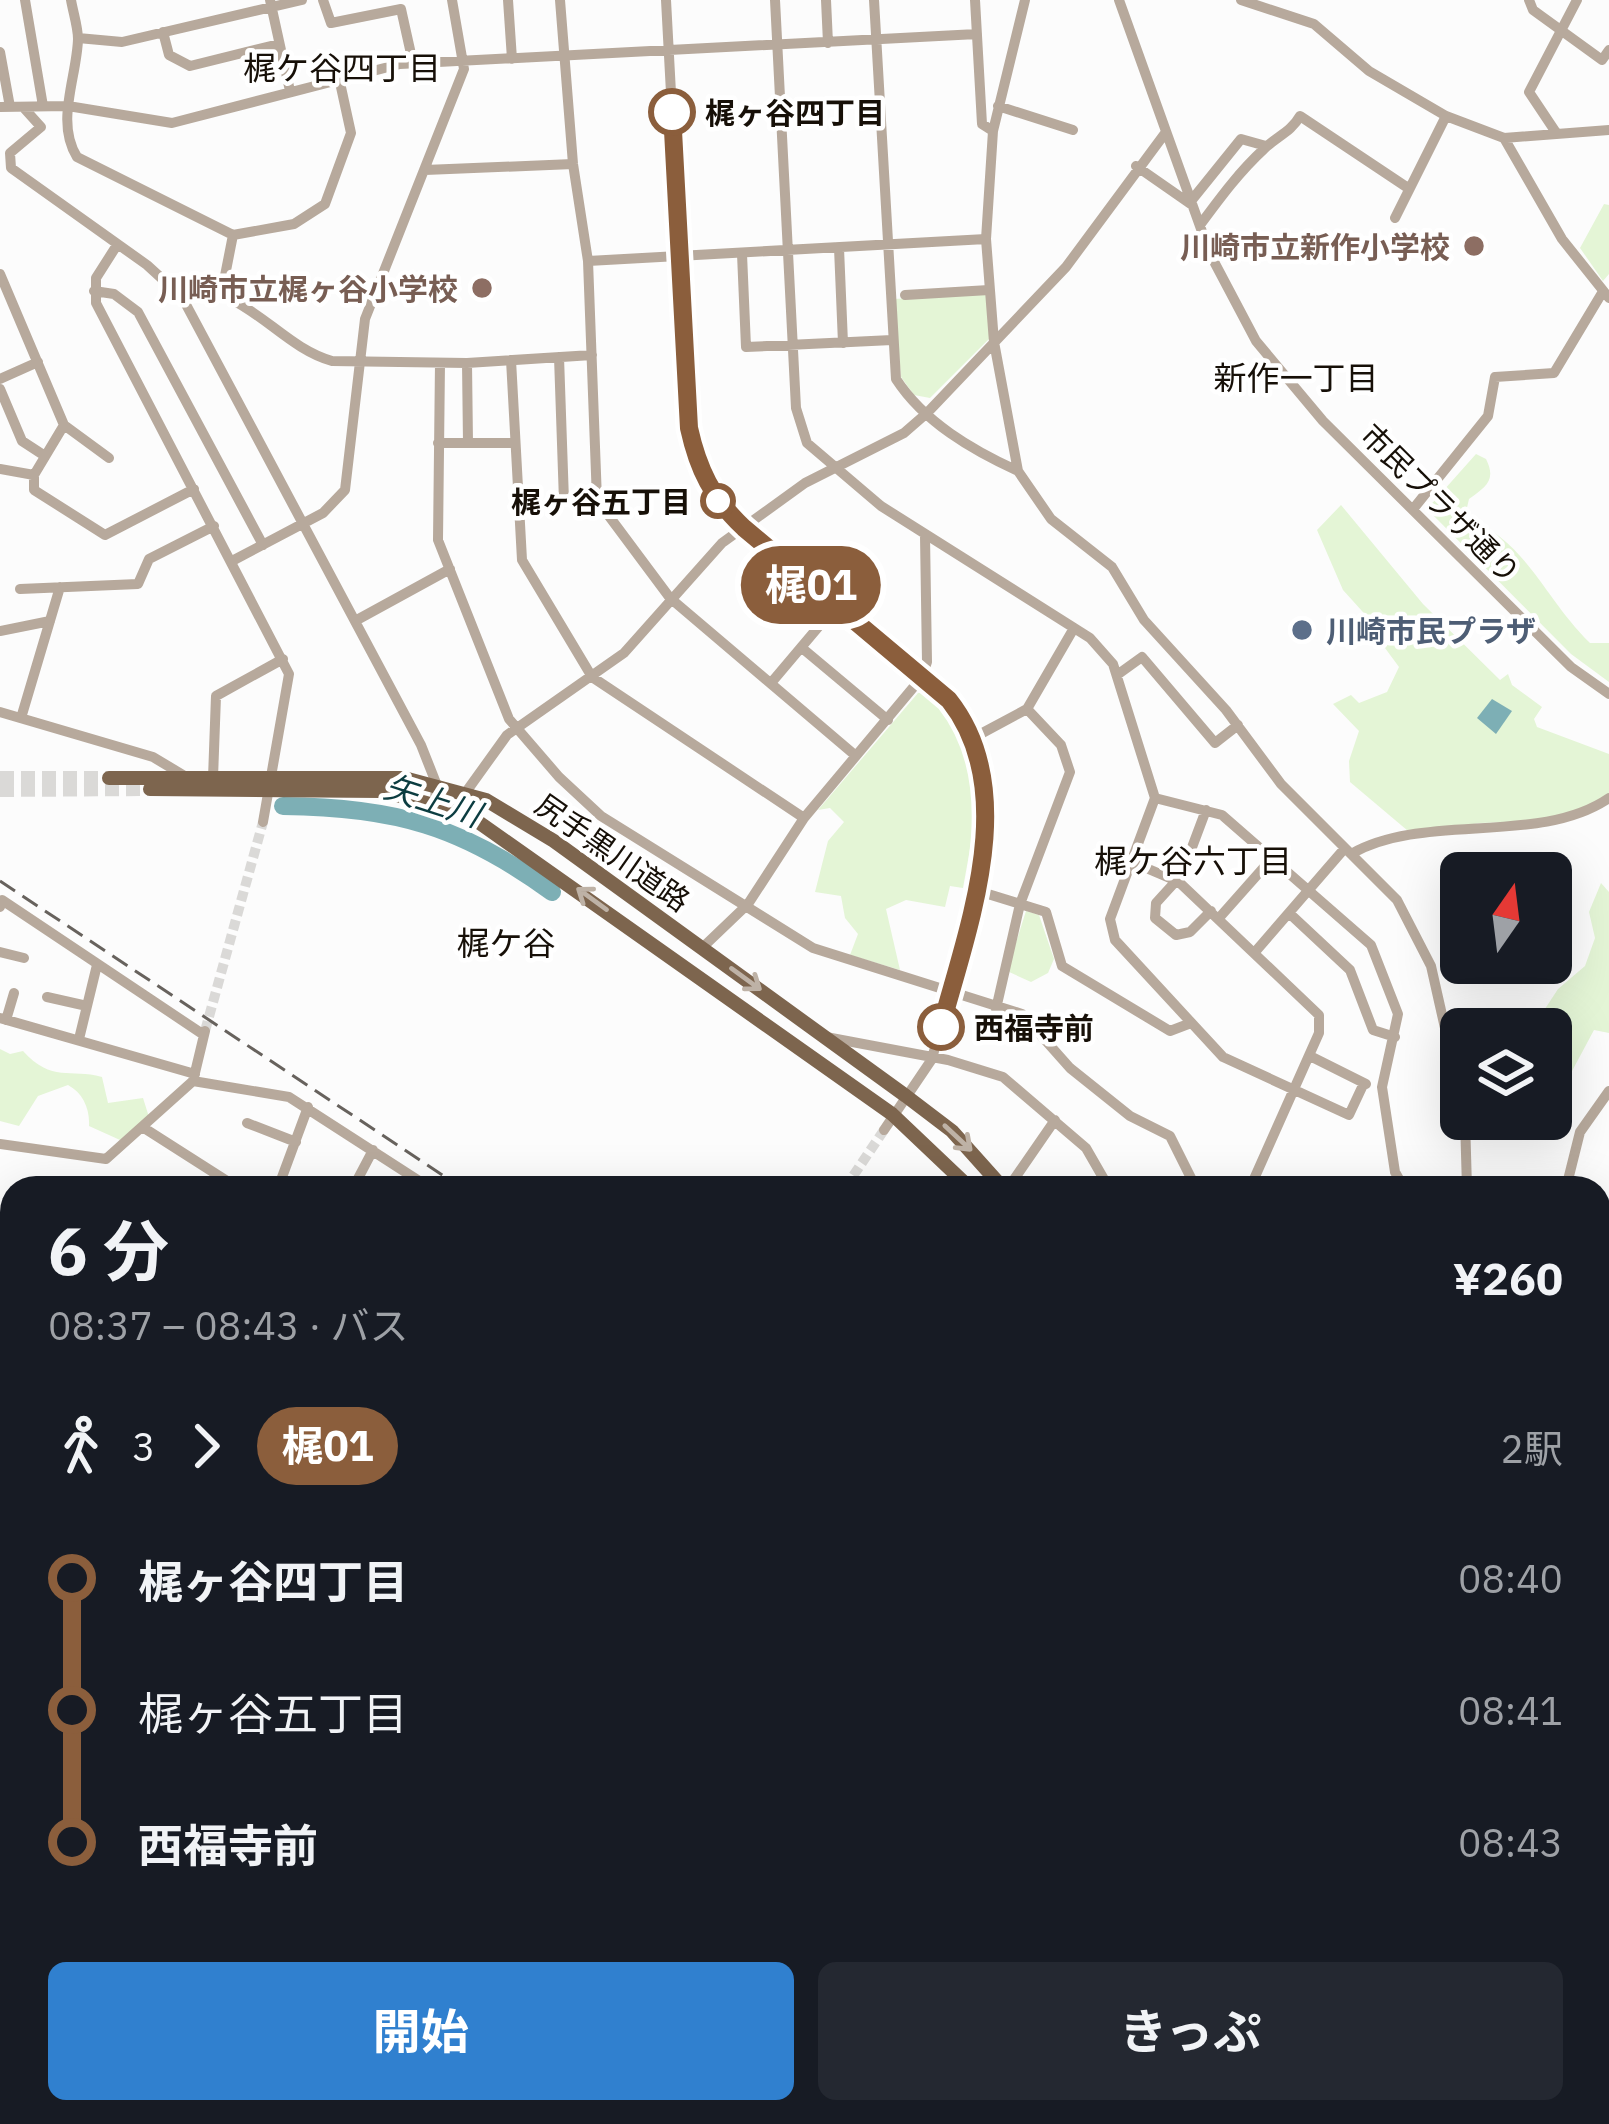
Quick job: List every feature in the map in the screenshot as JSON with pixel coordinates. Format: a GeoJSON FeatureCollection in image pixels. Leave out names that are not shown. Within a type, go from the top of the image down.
{"type":"FeatureCollection","features":[{"type":"Feature","properties":{"kind":"main road","name":"尻手黒川道路"},"geometry":{"type":"LineString","coordinates":[[109,778],[213,778],[382,791],[436,802],[498,832],[892,1114],[959,1176]]}},
{"type":"Feature","properties":{"kind":"main road","name":"尻手黒川道路"},"geometry":{"type":"LineString","coordinates":[[150,789],[436,783],[515,814],[906,1096],[952,1131],[994,1176]]}},
{"type":"Feature","properties":{"kind":"street"},"geometry":{"type":"LineString","coordinates":[[25,0],[43,106]]}},
{"type":"Feature","properties":{"kind":"street"},"geometry":{"type":"LineString","coordinates":[[71,0],[79,38],[68,106],[69,145],[77,157],[233,235],[293,224],[325,203],[351,133],[339,78]]}},
{"type":"Feature","properties":{"kind":"street"},"geometry":{"type":"LineString","coordinates":[[79,38],[122,42],[271,3],[302,0]]}},
{"type":"Feature","properties":{"kind":"street"},"geometry":{"type":"LineString","coordinates":[[323,0],[331,23],[401,9],[413,64]]}},
{"type":"Feature","properties":{"kind":"street"},"geometry":{"type":"LineString","coordinates":[[232,561],[304,524],[338,502],[345,490],[370,304],[465,62],[452,0]]}},
{"type":"Feature","properties":{"kind":"street"},"geometry":{"type":"LineString","coordinates":[[508,0],[512,59]]}},
{"type":"Feature","properties":{"kind":"street"},"geometry":{"type":"LineString","coordinates":[[560,0],[573,164],[588,261],[597,500],[670,598],[856,756]]}},
{"type":"Feature","properties":{"kind":"street"},"geometry":{"type":"LineString","coordinates":[[666,0],[689,428],[697,465],[719,502],[744,528],[949,700],[973,738],[985,776],[975,890],[932,1060],[884,1130]]}},
{"type":"Feature","properties":{"kind":"street"},"geometry":{"type":"LineString","coordinates":[[776,0],[798,426],[807,443],[925,536],[1104,649],[1117,674],[1155,798],[1109,930],[1223,1057],[1349,1115],[1364,1083]]}},
{"type":"Feature","properties":{"kind":"street"},"geometry":{"type":"LineString","coordinates":[[826,0],[828,43]]}},
{"type":"Feature","properties":{"kind":"street"},"geometry":{"type":"LineString","coordinates":[[874,0],[896,379],[927,413],[974,451],[1018,471]]}},
{"type":"Feature","properties":{"kind":"street"},"geometry":{"type":"LineString","coordinates":[[975,0],[982,124],[993,131]]}},
{"type":"Feature","properties":{"kind":"street"},"geometry":{"type":"LineString","coordinates":[[1025,0],[993,131],[986,239],[994,342],[1018,471],[1051,520],[1112,567],[1144,620],[1238,725],[1281,784],[1397,900],[1431,966],[1441,1008]]}},
{"type":"Feature","properties":{"kind":"street","name":"市民プラザ通り"},"geometry":{"type":"LineString","coordinates":[[1119,0],[1223,285],[1277,369],[1571,668],[1609,694]]}},
{"type":"Feature","properties":{"kind":"street"},"geometry":{"type":"LineString","coordinates":[[1241,0],[1314,24],[1370,71],[1446,116],[1504,138],[1609,130]]}},
{"type":"Feature","properties":{"kind":"street"},"geometry":{"type":"LineString","coordinates":[[1529,0],[1602,60],[1609,50]]}},
{"type":"Feature","properties":{"kind":"street"},"geometry":{"type":"LineString","coordinates":[[1557,134],[1528,92],[1558,28],[1577,0]]}},
{"type":"Feature","properties":{"kind":"street"},"geometry":{"type":"LineString","coordinates":[[271,3],[290,91]]}},
{"type":"Feature","properties":{"kind":"street"},"geometry":{"type":"LineString","coordinates":[[163,32],[170,55],[190,66],[279,44]]}},
{"type":"Feature","properties":{"kind":"street"},"geometry":{"type":"LineString","coordinates":[[11,107],[68,106],[172,123],[339,78],[413,64],[976,34]]}},
{"type":"Feature","properties":{"kind":"street"},"geometry":{"type":"LineString","coordinates":[[0,52],[11,107],[41,127],[10,153],[11,168],[172,286],[355,621],[436,783],[436,802]]}},
{"type":"Feature","properties":{"kind":"street"},"geometry":{"type":"LineString","coordinates":[[998,106],[1073,130]]}},
{"type":"Feature","properties":{"kind":"street"},"geometry":{"type":"LineString","coordinates":[[1200,225],[1266,146],[1292,130],[1300,116],[1408,188]]}},
{"type":"Feature","properties":{"kind":"street"},"geometry":{"type":"LineString","coordinates":[[1395,218],[1446,116]]}},
{"type":"Feature","properties":{"kind":"street"},"geometry":{"type":"LineString","coordinates":[[466,792],[491,752],[516,729],[624,653],[704,558],[805,483],[904,434],[927,413],[1066,267],[1136,166],[1166,132]]}},
{"type":"Feature","properties":{"kind":"street"},"geometry":{"type":"LineString","coordinates":[[1414,508],[1488,416],[1495,377],[1554,374],[1606,296],[1562,239],[1504,138]]}},
{"type":"Feature","properties":{"kind":"street"},"geometry":{"type":"LineString","coordinates":[[1136,166],[1192,203],[1241,139],[1266,146]]}},
{"type":"Feature","properties":{"kind":"street"},"geometry":{"type":"LineString","coordinates":[[424,170],[573,164]]}},
{"type":"Feature","properties":{"kind":"street"},"geometry":{"type":"LineString","coordinates":[[221,296],[233,235]]}},
{"type":"Feature","properties":{"kind":"street"},"geometry":{"type":"LineString","coordinates":[[588,261],[986,239]]}},
{"type":"Feature","properties":{"kind":"street"},"geometry":{"type":"LineString","coordinates":[[94,291],[117,245]]}},
{"type":"Feature","properties":{"kind":"street"},"geometry":{"type":"LineString","coordinates":[[839,248],[843,343]]}},
{"type":"Feature","properties":{"kind":"street"},"geometry":{"type":"LineString","coordinates":[[742,254],[746,347],[892,340]]}},
{"type":"Feature","properties":{"kind":"street"},"geometry":{"type":"LineString","coordinates":[[0,274],[64,425],[109,458]]}},
{"type":"Feature","properties":{"kind":"street"},"geometry":{"type":"LineString","coordinates":[[172,286],[194,285],[260,313],[317,357],[467,363],[592,355]]}},
{"type":"Feature","properties":{"kind":"street"},"geometry":{"type":"LineString","coordinates":[[904,295],[989,290]]}},
{"type":"Feature","properties":{"kind":"street"},"geometry":{"type":"LineString","coordinates":[[94,291],[114,294],[138,312],[263,545]]}},
{"type":"Feature","properties":{"kind":"street"},"geometry":{"type":"LineString","coordinates":[[94,291],[283,658],[291,683],[263,822]]}},
{"type":"Feature","properties":{"kind":"street"},"geometry":{"type":"LineString","coordinates":[[517,511],[564,501],[559,357]]}},
{"type":"Feature","properties":{"kind":"street"},"geometry":{"type":"LineString","coordinates":[[511,360],[522,560],[592,677],[804,818]]}},
{"type":"Feature","properties":{"kind":"street"},"geometry":{"type":"LineString","coordinates":[[0,379],[38,362]]}},
{"type":"Feature","properties":{"kind":"street"},"geometry":{"type":"LineString","coordinates":[[440,363],[438,540],[516,729],[602,816],[813,948],[1034,1022],[1070,1068],[1130,1116],[1170,1136],[1190,1176]]}},
{"type":"Feature","properties":{"kind":"street"},"geometry":{"type":"LineString","coordinates":[[467,363],[468,443]]}},
{"type":"Feature","properties":{"kind":"street"},"geometry":{"type":"LineString","coordinates":[[0,389],[22,441],[45,457]]}},
{"type":"Feature","properties":{"kind":"street"},"geometry":{"type":"LineString","coordinates":[[64,425],[34,475],[34,490],[105,535],[194,489]]}},
{"type":"Feature","properties":{"kind":"street"},"geometry":{"type":"LineString","coordinates":[[438,443],[515,443]]}},
{"type":"Feature","properties":{"kind":"street"},"geometry":{"type":"LineString","coordinates":[[0,469],[34,475]]}},
{"type":"Feature","properties":{"kind":"street"},"geometry":{"type":"LineString","coordinates":[[20,589],[138,584],[149,559],[214,526]]}},
{"type":"Feature","properties":{"kind":"street"},"geometry":{"type":"LineString","coordinates":[[702,948],[748,904],[804,818],[922,677],[927,662],[925,536]]}},
{"type":"Feature","properties":{"kind":"street"},"geometry":{"type":"LineString","coordinates":[[355,621],[450,569]]}},
{"type":"Feature","properties":{"kind":"street"},"geometry":{"type":"LineString","coordinates":[[22,718],[61,587]]}},
{"type":"Feature","properties":{"kind":"street"},"geometry":{"type":"LineString","coordinates":[[771,683],[836,606]]}},
{"type":"Feature","properties":{"kind":"street"},"geometry":{"type":"LineString","coordinates":[[0,631],[50,621]]}},
{"type":"Feature","properties":{"kind":"street"},"geometry":{"type":"LineString","coordinates":[[973,738],[1027,710],[1074,628]]}},
{"type":"Feature","properties":{"kind":"street"},"geometry":{"type":"LineString","coordinates":[[802,648],[888,720]]}},
{"type":"Feature","properties":{"kind":"street"},"geometry":{"type":"LineString","coordinates":[[1117,674],[1142,657],[1214,743],[1238,725]]}},
{"type":"Feature","properties":{"kind":"street"},"geometry":{"type":"LineString","coordinates":[[213,778],[216,696],[283,658]]}},
{"type":"Feature","properties":{"kind":"street"},"geometry":{"type":"LineString","coordinates":[[996,1009],[1019,904],[1070,772],[1061,746],[1027,710]]}},
{"type":"Feature","properties":{"kind":"street"},"geometry":{"type":"LineString","coordinates":[[0,712],[153,757],[188,778]]}},
{"type":"Feature","properties":{"kind":"street"},"geometry":{"type":"LineString","coordinates":[[1155,798],[1222,815],[1310,887],[1371,945],[1398,1014],[1382,1088],[1397,1176]]}},
{"type":"Feature","properties":{"kind":"street"},"geometry":{"type":"LineString","coordinates":[[1256,952],[1310,887],[1348,851],[1478,825],[1554,823],[1583,815],[1609,798]]}},
{"type":"Feature","properties":{"kind":"street"},"geometry":{"type":"LineString","coordinates":[[1206,810],[1178,881],[1156,903],[1155,918],[1176,935],[1190,932],[1215,914],[1273,857]]}},
{"type":"Feature","properties":{"kind":"street"},"geometry":{"type":"LineString","coordinates":[[1132,862],[1178,881],[1319,1015],[1319,1034],[1255,1176]]}},
{"type":"Feature","properties":{"kind":"street"},"geometry":{"type":"LineString","coordinates":[[975,890],[1046,912],[1062,966],[1077,978],[1170,1031],[1190,1023]]}},
{"type":"Feature","properties":{"kind":"street"},"geometry":{"type":"LineString","coordinates":[[0,907],[2,900],[205,1032],[194,1078],[106,1159],[0,1144]]}},
{"type":"Feature","properties":{"kind":"street"},"geometry":{"type":"LineString","coordinates":[[1288,913],[1350,970],[1373,1030],[1395,1037]]}},
{"type":"Feature","properties":{"kind":"street"},"geometry":{"type":"LineString","coordinates":[[0,952],[23,958]]}},
{"type":"Feature","properties":{"kind":"street"},"geometry":{"type":"LineString","coordinates":[[79,1039],[98,964]]}},
{"type":"Feature","properties":{"kind":"street"},"geometry":{"type":"LineString","coordinates":[[14,993],[3,1019],[194,1078],[277,1093],[308,1107],[412,1176]]}},
{"type":"Feature","properties":{"kind":"street"},"geometry":{"type":"LineString","coordinates":[[47,998],[88,1006]]}},
{"type":"Feature","properties":{"kind":"street"},"geometry":{"type":"LineString","coordinates":[[825,1036],[1004,1077],[1085,1148],[1102,1176]]}},
{"type":"Feature","properties":{"kind":"street"},"geometry":{"type":"LineString","coordinates":[[1310,1056],[1382,1088]]}},
{"type":"Feature","properties":{"kind":"street"},"geometry":{"type":"LineString","coordinates":[[1569,1176],[1580,1132],[1609,1091]]}},
{"type":"Feature","properties":{"kind":"street"},"geometry":{"type":"LineString","coordinates":[[283,1176],[308,1107]]}},
{"type":"Feature","properties":{"kind":"street"},"geometry":{"type":"LineString","coordinates":[[1014,1176],[1055,1120]]}},
{"type":"Feature","properties":{"kind":"street"},"geometry":{"type":"LineString","coordinates":[[247,1123],[296,1142]]}},
{"type":"Feature","properties":{"kind":"street"},"geometry":{"type":"LineString","coordinates":[[144,1128],[219,1176]]}},
{"type":"Feature","properties":{"kind":"street"},"geometry":{"type":"LineString","coordinates":[[1466,1140],[1467,1176]]}},
{"type":"Feature","properties":{"kind":"street"},"geometry":{"type":"LineString","coordinates":[[360,1176],[374,1150]]}},
{"type":"Feature","properties":{"kind":"green space"},"geometry":{"type":"Polygon","coordinates":[[[1604,204],[1609,205],[1609,274],[1603,281],[1580,248],[1604,204]]]}},
{"type":"Feature","properties":{"kind":"green space"},"geometry":{"type":"Polygon","coordinates":[[[987,294],[991,337],[930,398],[914,395],[901,377],[894,299],[987,294]]]}},
{"type":"Feature","properties":{"kind":"green space"},"geometry":{"type":"Polygon","coordinates":[[[1476,454],[1486,459],[1490,478],[1469,499],[1465,516],[1487,527],[1520,556],[1590,643],[1609,643],[1609,682],[1571,654],[1427,509],[1476,454]]]}},
{"type":"Feature","properties":{"kind":"green space"},"geometry":{"type":"Polygon","coordinates":[[[1341,505],[1423,604],[1500,680],[1508,674],[1512,685],[1542,707],[1534,719],[1537,727],[1609,754],[1609,795],[1554,821],[1479,823],[1414,836],[1350,782],[1349,761],[1359,731],[1333,704],[1351,695],[1359,703],[1387,692],[1399,667],[1385,648],[1390,642],[1343,590],[1317,530],[1341,505]]]}},
{"type":"Feature","properties":{"kind":"green space"},"geometry":{"type":"Polygon","coordinates":[[[928,692],[962,739],[970,762],[973,832],[963,888],[950,886],[945,907],[906,900],[886,909],[900,970],[850,955],[858,934],[845,918],[841,896],[815,892],[828,841],[844,822],[830,808],[818,810],[918,693],[928,692]]]}},
{"type":"Feature","properties":{"kind":"green space"},"geometry":{"type":"Polygon","coordinates":[[[1601,883],[1609,892],[1609,1033],[1594,1030],[1572,1071],[1572,1008],[1546,1008],[1558,989],[1572,984],[1572,977],[1585,966],[1595,938],[1589,912],[1601,883]]]}},
{"type":"Feature","properties":{"kind":"green space"},"geometry":{"type":"Polygon","coordinates":[[[1026,911],[1039,915],[1054,959],[1048,973],[1031,982],[1007,971],[1026,911]]]}},
{"type":"Feature","properties":{"kind":"green space"},"geometry":{"type":"Polygon","coordinates":[[[0,1049],[10,1054],[23,1051],[52,1071],[102,1077],[108,1103],[143,1098],[149,1117],[120,1140],[89,1126],[84,1102],[68,1085],[38,1096],[19,1126],[0,1121],[0,1049]]]}},
{"type":"Feature","properties":{"kind":"water"},"geometry":{"type":"Polygon","coordinates":[[[1492,699],[1512,711],[1496,734],[1477,718],[1492,699]]]}},
{"type":"Feature","properties":{"kind":"waterway","name":"矢上川"},"geometry":{"type":"LineString","coordinates":[[283,806],[359,811],[425,825],[488,851],[552,892]]}},
{"type":"Feature","properties":{"kind":"tunnel"},"geometry":{"type":"LineString","coordinates":[[0,778],[109,778]]}},
{"type":"Feature","properties":{"kind":"tunnel"},"geometry":{"type":"LineString","coordinates":[[0,790],[150,789]]}},
{"type":"Feature","properties":{"kind":"tunnel"},"geometry":{"type":"LineString","coordinates":[[205,1031],[263,822]]}},
{"type":"Feature","properties":{"kind":"tunnel"},"geometry":{"type":"LineString","coordinates":[[853,1176],[884,1130]]}},
{"type":"Feature","properties":{"kind":"railway"},"geometry":{"type":"LineString","coordinates":[[0,881],[444,1176]]}},
{"type":"Feature","properties":{"kind":"bus line","name":"梶01"},"geometry":{"type":"LineString","coordinates":[[672,112],[689,428],[697,465],[719,502],[744,528],[949,700],[965,721],[985,776],[984,832],[975,890],[941,1027]]}},
{"type":"Feature","properties":{"kind":"place","name":"梶ヶ谷四丁目"},"geometry":{"type":"Point","coordinates":[672,112]}},
{"type":"Feature","properties":{"kind":"place","name":"川崎市立新作小学校"},"geometry":{"type":"Point","coordinates":[1474,246]}},
{"type":"Feature","properties":{"kind":"place","name":"川崎市立梶ヶ谷小学校"},"geometry":{"type":"Point","coordinates":[482,288]}},
{"type":"Feature","properties":{"kind":"place","name":"梶ヶ谷五丁目"},"geometry":{"type":"Point","coordinates":[718,501]}},
{"type":"Feature","properties":{"kind":"place","name":"川崎市民プラザ"},"geometry":{"type":"Point","coordinates":[1302,630]}},
{"type":"Feature","properties":{"kind":"place","name":"西福寺前"},"geometry":{"type":"Point","coordinates":[941,1027]}},
{"type":"Feature","properties":{"kind":"district","name":"梶ケ谷四丁目"},"geometry":{"type":"Point","coordinates":[342,67]}},
{"type":"Feature","properties":{"kind":"district","name":"新作一丁目"},"geometry":{"type":"Point","coordinates":[1296,377]}},
{"type":"Feature","properties":{"kind":"district","name":"梶ケ谷六丁目"},"geometry":{"type":"Point","coordinates":[1193,860]}},
{"type":"Feature","properties":{"kind":"district","name":"梶ケ谷"},"geometry":{"type":"Point","coordinates":[506,942]}}]}
